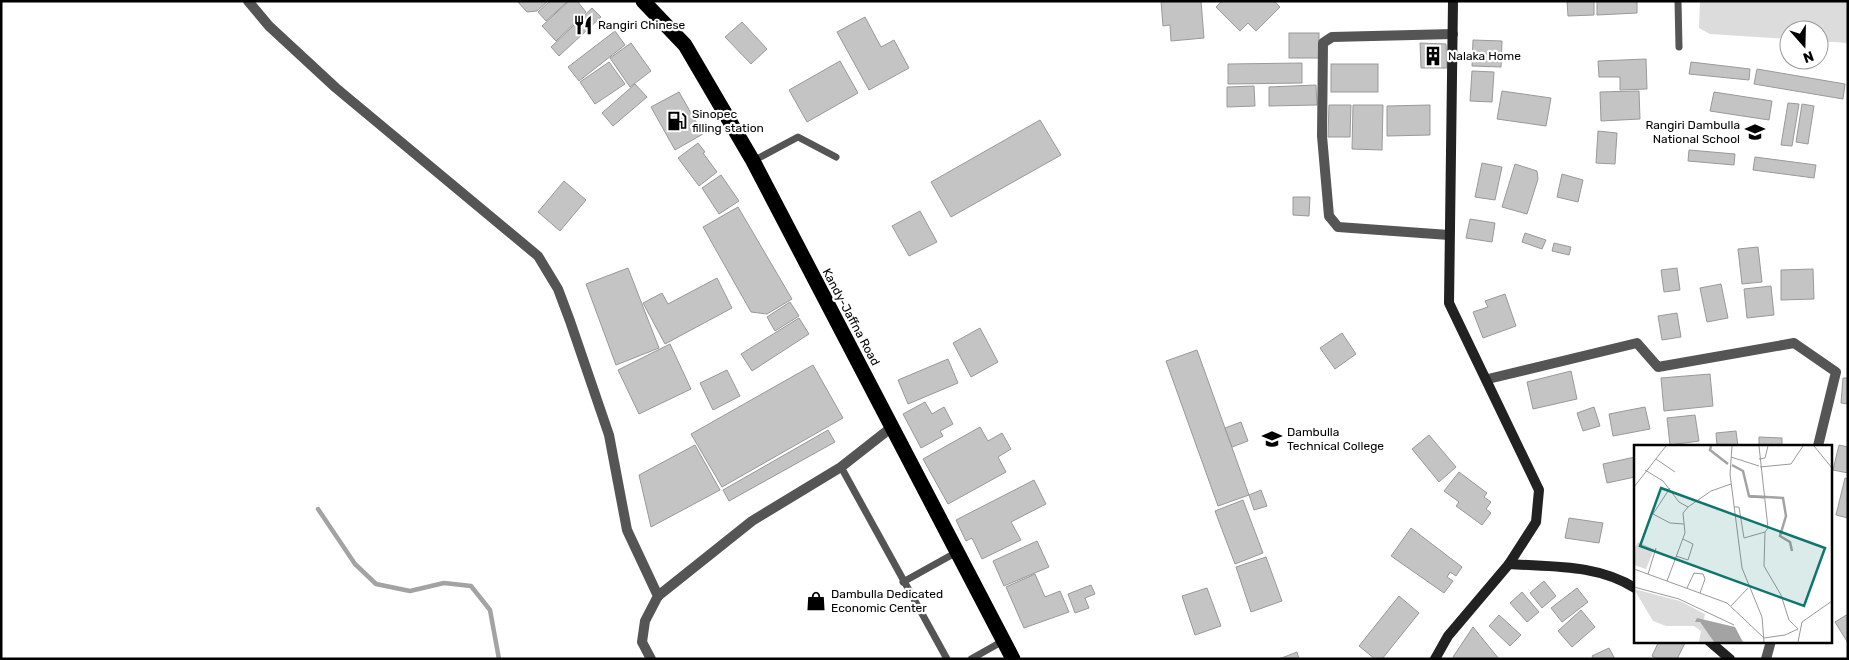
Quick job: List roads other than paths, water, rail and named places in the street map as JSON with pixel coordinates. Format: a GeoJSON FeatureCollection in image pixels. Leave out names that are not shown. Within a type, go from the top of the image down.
{"type":"FeatureCollection","features":[{"type":"Feature","properties":{"kind":"highway","name":"Kandy-Jaffna Road"},"geometry":{"type":"LineString","coordinates":[[643,1],[685,45],[753,161],[1013,659]]}},
{"type":"Feature","properties":{"kind":"street"},"geometry":{"type":"LineString","coordinates":[[248,1],[269,26],[336,88],[538,256],[558,289],[570,321],[609,436],[627,530],[658,596]]}},
{"type":"Feature","properties":{"kind":"street"},"geometry":{"type":"LineString","coordinates":[[1435,659],[1448,636],[1509,564],[1536,522],[1539,490],[1488,379],[1449,303],[1454,1]]}},
{"type":"Feature","properties":{"kind":"street"},"geometry":{"type":"LineString","coordinates":[[1449,235],[1338,227],[1329,216],[1322,136],[1323,43],[1332,37],[1453,34]]}},
{"type":"Feature","properties":{"kind":"street"},"geometry":{"type":"LineString","coordinates":[[1488,379],[1637,343],[1658,367],[1794,343],[1836,372],[1818,445]]}},
{"type":"Feature","properties":{"kind":"street"},"geometry":{"type":"LineString","coordinates":[[651,659],[642,642],[645,621],[658,596],[752,521],[841,467],[892,427]]}},
{"type":"Feature","properties":{"kind":"street"},"geometry":{"type":"LineString","coordinates":[[1509,564],[1587,569],[1621,579],[1634,587]]}},
{"type":"Feature","properties":{"kind":"street"},"geometry":{"type":"LineString","coordinates":[[1711,642],[1730,659]]}},
{"type":"Feature","properties":{"kind":"street"},"geometry":{"type":"LineString","coordinates":[[1766,659],[1771,642]]}},
{"type":"Feature","properties":{"kind":"lane"},"geometry":{"type":"LineString","coordinates":[[1678,1],[1679,47]]}},
{"type":"Feature","properties":{"kind":"lane"},"geometry":{"type":"LineString","coordinates":[[753,161],[798,137],[836,157]]}},
{"type":"Feature","properties":{"kind":"lane"},"geometry":{"type":"LineString","coordinates":[[841,467],[947,659]]}},
{"type":"Feature","properties":{"kind":"lane"},"geometry":{"type":"LineString","coordinates":[[903,582],[958,552]]}},
{"type":"Feature","properties":{"kind":"lane"},"geometry":{"type":"LineString","coordinates":[[971,659],[1004,640]]}},
{"type":"Feature","properties":{"kind":"waterway"},"geometry":{"type":"LineString","coordinates":[[318,509],[355,564],[376,584],[410,591],[444,583],[471,586],[490,610],[499,659]]}},
{"type":"Feature","properties":{"kind":"place","name":"Rangiri Chinese"},"geometry":{"type":"Point","coordinates":[583,25]}},
{"type":"Feature","properties":{"kind":"place","name":"Nalaka Home"},"geometry":{"type":"Point","coordinates":[1433,56]}},
{"type":"Feature","properties":{"kind":"place","name":"Sinopec filling station"},"geometry":{"type":"Point","coordinates":[677,121]}},
{"type":"Feature","properties":{"kind":"place","name":"Rangiri Dambulla National School"},"geometry":{"type":"Point","coordinates":[1755,132]}},
{"type":"Feature","properties":{"kind":"place","name":"Dambulla Technical College"},"geometry":{"type":"Point","coordinates":[1272,439]}},
{"type":"Feature","properties":{"kind":"place","name":"Dambulla Dedicated Economic Center"},"geometry":{"type":"Point","coordinates":[816,601]}}]}
